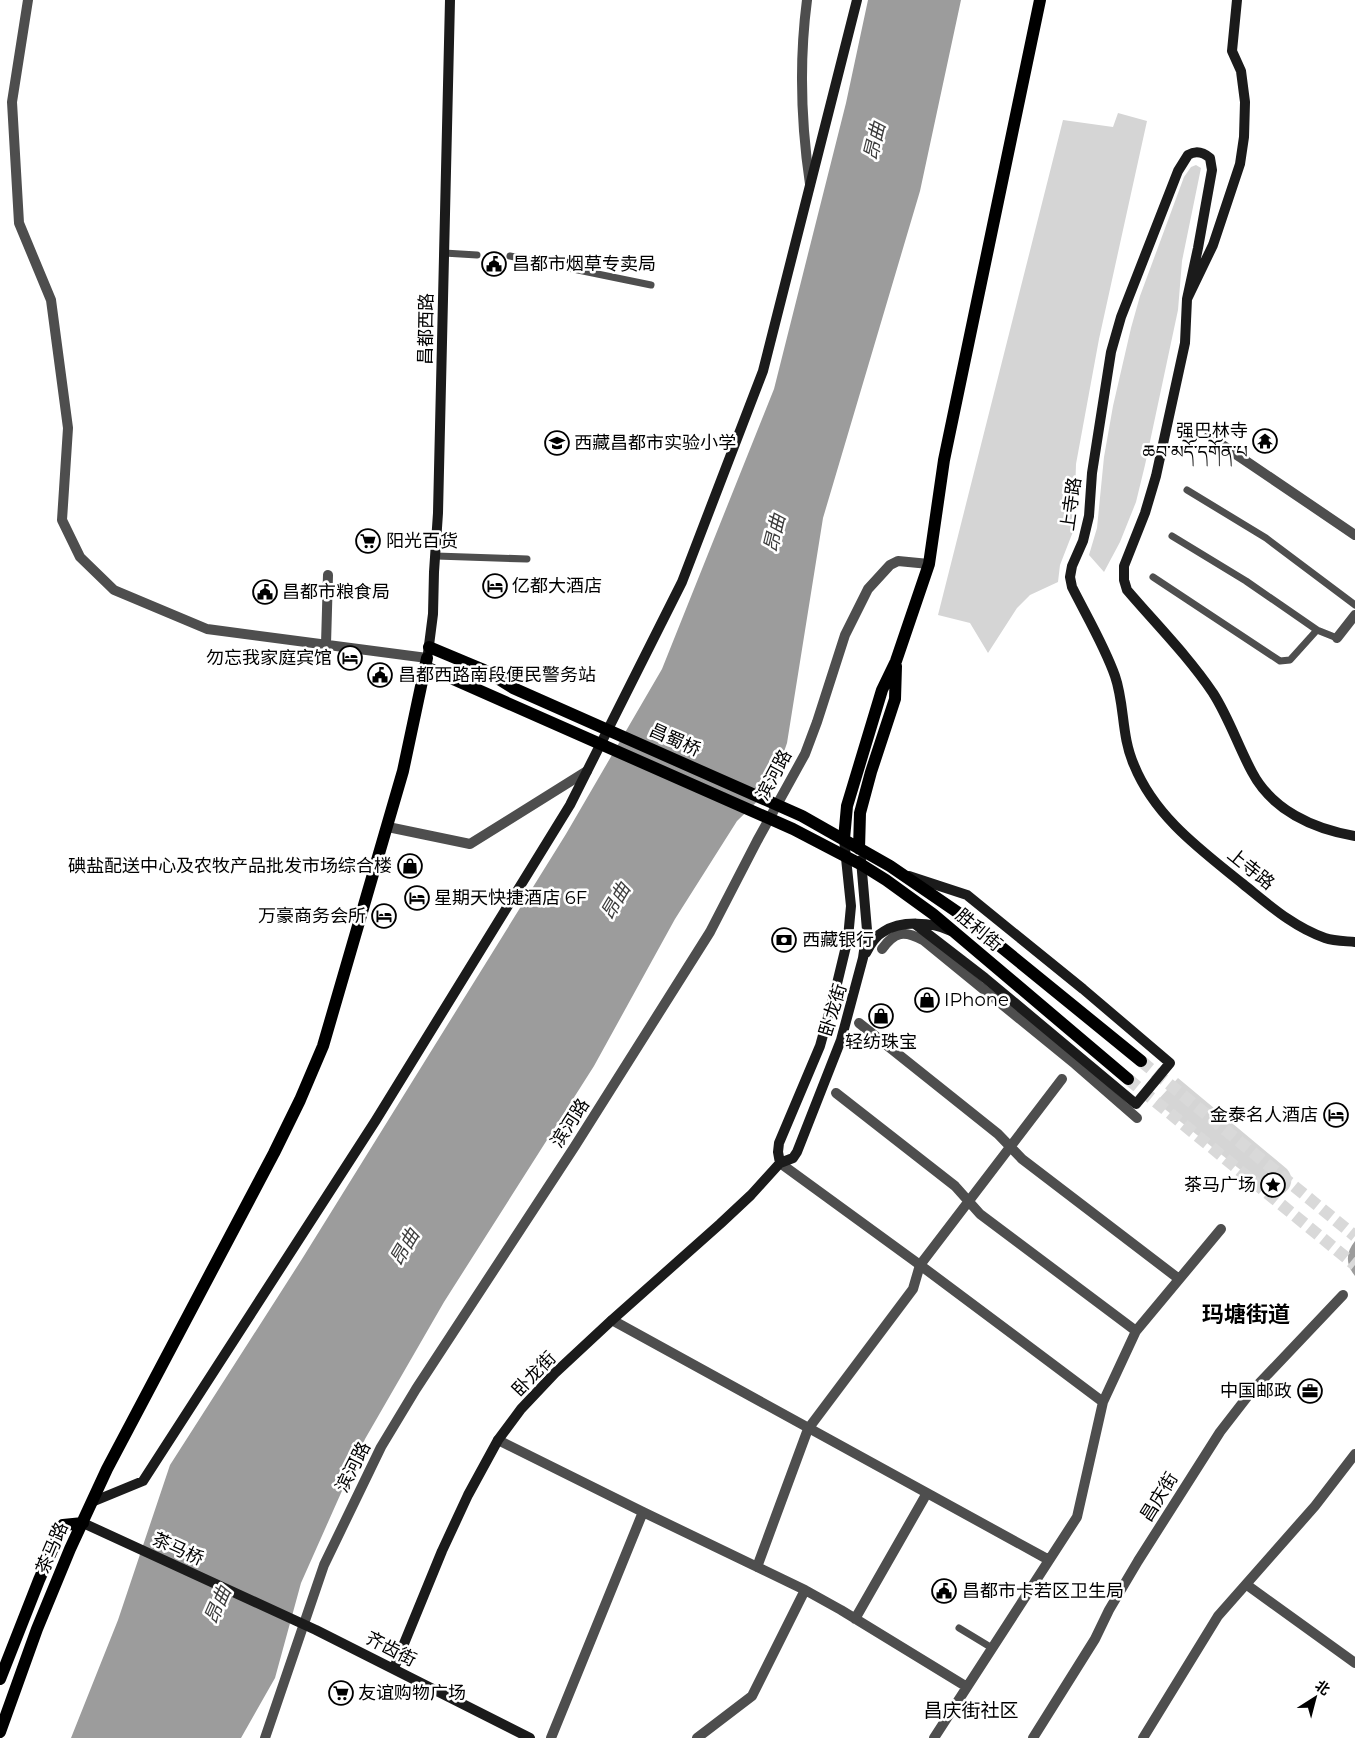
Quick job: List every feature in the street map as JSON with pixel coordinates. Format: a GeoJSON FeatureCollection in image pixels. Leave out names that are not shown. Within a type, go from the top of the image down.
{"type":"FeatureCollection","features":[{"type":"Feature","properties":{"kind":"main road"},"geometry":{"type":"LineString","coordinates":[[844,839],[844,822],[854,782],[882,690],[896,661],[929,564],[944,460],[1040,0]]}},
{"type":"Feature","properties":{"kind":"main road"},"geometry":{"type":"LineString","coordinates":[[83,1523],[107,1469],[274,1153],[300,1100],[323,1046],[403,771],[427,657]]}},
{"type":"Feature","properties":{"kind":"main road","name":"昌蜀桥"},"geometry":{"type":"LineString","coordinates":[[427,657],[484,670],[513,688],[802,816]]}},
{"type":"Feature","properties":{"kind":"main road","name":"昌蜀桥"},"geometry":{"type":"LineString","coordinates":[[427,657],[528,712],[793,829]]}},
{"type":"Feature","properties":{"kind":"main road"},"geometry":{"type":"LineString","coordinates":[[859,849],[860,812],[895,699],[896,661]]}},
{"type":"Feature","properties":{"kind":"main road","name":"胜利街"},"geometry":{"type":"LineString","coordinates":[[802,816],[903,874],[963,916],[1142,1061]]}},
{"type":"Feature","properties":{"kind":"main road","name":"胜利街"},"geometry":{"type":"LineString","coordinates":[[793,829],[862,865],[908,895],[1128,1079]]}},
{"type":"Feature","properties":{"kind":"main road","name":"茶马路"},"geometry":{"type":"LineString","coordinates":[[0,1679],[39,1580],[63,1526],[83,1523]]}},
{"type":"Feature","properties":{"kind":"main road","name":"茶马路"},"geometry":{"type":"LineString","coordinates":[[0,1732],[37,1629],[83,1523]]}},
{"type":"Feature","properties":{"kind":"street"},"geometry":{"type":"LineString","coordinates":[[28,0],[12,102],[19,223],[50,300],[68,428],[62,520],[80,558],[114,590],[207,629],[427,657]]}},
{"type":"Feature","properties":{"kind":"street","name":"昌都西路"},"geometry":{"type":"LineString","coordinates":[[427,657],[433,614],[436,556],[450,0]]}},
{"type":"Feature","properties":{"kind":"street"},"geometry":{"type":"LineString","coordinates":[[807,0],[803,33],[802,100],[804,145],[810,184]]}},
{"type":"Feature","properties":{"kind":"street"},"geometry":{"type":"LineString","coordinates":[[92,1502],[143,1481],[376,1120],[570,804],[587,771],[682,582],[760,380],[857,0]]}},
{"type":"Feature","properties":{"kind":"street"},"geometry":{"type":"LineString","coordinates":[[1237,0],[1232,51],[1241,71],[1245,102],[1244,137],[1240,164],[1213,245],[1187,299],[1184,343],[1156,476],[1146,513],[1124,566],[1124,580],[1127,590],[1196,670],[1213,694],[1223,710],[1252,772],[1271,799],[1283,809],[1299,818],[1337,833],[1355,836]]}},
{"type":"Feature","properties":{"kind":"street","name":"上寺路"},"geometry":{"type":"LineString","coordinates":[[1187,299],[1212,165],[1210,158],[1204,153],[1198,152],[1188,155],[1178,171],[1121,317],[1111,352],[1092,473],[1089,516],[1083,541],[1072,566],[1070,577],[1072,587],[1115,676],[1121,699],[1123,725],[1128,748],[1134,766],[1157,806],[1192,842],[1282,916],[1326,938],[1355,942]]}},
{"type":"Feature","properties":{"kind":"street"},"geometry":{"type":"LineString","coordinates":[[1209,436],[1355,535]]}},
{"type":"Feature","properties":{"kind":"street","name":"滨河路"},"geometry":{"type":"LineString","coordinates":[[266,1738],[324,1565],[381,1447],[416,1389],[602,1104],[710,932],[805,754],[845,635],[868,589],[890,565],[898,561],[929,564]]}},
{"type":"Feature","properties":{"kind":"street"},"geometry":{"type":"LineString","coordinates":[[326,644],[328,575]]}},
{"type":"Feature","properties":{"kind":"street"},"geometry":{"type":"LineString","coordinates":[[1338,638],[1355,616]]}},
{"type":"Feature","properties":{"kind":"street"},"geometry":{"type":"LineString","coordinates":[[388,827],[470,844],[587,771]]}},
{"type":"Feature","properties":{"kind":"street","name":"卧龙街"},"geometry":{"type":"LineString","coordinates":[[780,1163],[779,1144],[820,1046],[848,938],[851,906],[844,856],[844,839]]}},
{"type":"Feature","properties":{"kind":"street","name":"卧龙街"},"geometry":{"type":"LineString","coordinates":[[394,1668],[442,1551],[468,1495],[498,1440],[521,1410],[612,1320],[751,1195],[780,1163],[793,1158],[805,1135],[841,1040],[863,958],[866,930],[862,865],[859,849]]}},
{"type":"Feature","properties":{"kind":"street"},"geometry":{"type":"LineString","coordinates":[[903,874],[967,896],[1170,1063],[1136,1104],[985,978],[915,924]]}},
{"type":"Feature","properties":{"kind":"street"},"geometry":{"type":"LineString","coordinates":[[863,958],[876,938],[882,932],[894,926],[915,924],[945,928],[958,935]]}},
{"type":"Feature","properties":{"kind":"street"},"geometry":{"type":"LineString","coordinates":[[882,949],[889,939],[898,934],[908,934],[923,940],[1075,1064],[1137,1118]]}},
{"type":"Feature","properties":{"kind":"street"},"geometry":{"type":"LineString","coordinates":[[858,1023],[998,1134],[1022,1159],[1179,1279]]}},
{"type":"Feature","properties":{"kind":"street"},"geometry":{"type":"LineString","coordinates":[[757,1567],[808,1428],[913,1289],[920,1265],[1062,1079]]}},
{"type":"Feature","properties":{"kind":"street"},"geometry":{"type":"LineString","coordinates":[[836,1093],[955,1186],[980,1214],[1136,1330]]}},
{"type":"Feature","properties":{"kind":"street"},"geometry":{"type":"LineString","coordinates":[[780,1163],[1103,1402]]}},
{"type":"Feature","properties":{"kind":"street"},"geometry":{"type":"LineString","coordinates":[[934,1738],[1076,1518],[1103,1402],[1136,1330],[1221,1228]]}},
{"type":"Feature","properties":{"kind":"street","name":"昌庆街"},"geometry":{"type":"LineString","coordinates":[[1033,1738],[1095,1640],[1109,1610],[1138,1561],[1220,1432],[1251,1392],[1343,1295]]}},
{"type":"Feature","properties":{"kind":"street"},"geometry":{"type":"LineString","coordinates":[[612,1320],[1049,1560]]}},
{"type":"Feature","properties":{"kind":"street"},"geometry":{"type":"LineString","coordinates":[[498,1440],[805,1590],[967,1687]]}},
{"type":"Feature","properties":{"kind":"street"},"geometry":{"type":"LineString","coordinates":[[1143,1738],[1218,1616],[1315,1506],[1355,1454]]}},
{"type":"Feature","properties":{"kind":"street"},"geometry":{"type":"LineString","coordinates":[[855,1619],[927,1493]]}},
{"type":"Feature","properties":{"kind":"street"},"geometry":{"type":"LineString","coordinates":[[551,1738],[643,1512]]}},
{"type":"Feature","properties":{"kind":"street","name":"茶马桥"},"geometry":{"type":"LineString","coordinates":[[83,1523],[316,1630]]}},
{"type":"Feature","properties":{"kind":"street"},"geometry":{"type":"LineString","coordinates":[[1247,1585],[1355,1663]]}},
{"type":"Feature","properties":{"kind":"street"},"geometry":{"type":"LineString","coordinates":[[697,1738],[752,1696],[805,1590]]}},
{"type":"Feature","properties":{"kind":"street","name":"齐齿街"},"geometry":{"type":"LineString","coordinates":[[316,1630],[530,1738]]}},
{"type":"Feature","properties":{"kind":"lane"},"geometry":{"type":"LineString","coordinates":[[444,253],[478,255]]}},
{"type":"Feature","properties":{"kind":"lane"},"geometry":{"type":"LineString","coordinates":[[510,256],[651,285]]}},
{"type":"Feature","properties":{"kind":"lane"},"geometry":{"type":"LineString","coordinates":[[1187,490],[1266,538],[1355,605]]}},
{"type":"Feature","properties":{"kind":"lane"},"geometry":{"type":"LineString","coordinates":[[1172,536],[1246,580],[1317,630],[1338,638]]}},
{"type":"Feature","properties":{"kind":"lane"},"geometry":{"type":"LineString","coordinates":[[436,556],[528,559]]}},
{"type":"Feature","properties":{"kind":"lane"},"geometry":{"type":"LineString","coordinates":[[1153,576],[1280,661],[1290,660],[1317,630]]}},
{"type":"Feature","properties":{"kind":"lane"},"geometry":{"type":"LineString","coordinates":[[959,1628],[992,1648]]}},
{"type":"Feature","properties":{"kind":"shaded area"},"geometry":{"type":"Polygon","coordinates":[[[1118,113],[1147,121],[1099,339],[1076,464],[1074,529],[1060,565],[1058,582],[1030,595],[1017,608],[988,653],[970,623],[938,615],[1063,120],[1113,127],[1118,113]]]}},
{"type":"Feature","properties":{"kind":"shaded area"},"geometry":{"type":"Polygon","coordinates":[[[1196,165],[1201,168],[1182,261],[1178,310],[1145,465],[1136,502],[1120,542],[1104,572],[1089,555],[1097,528],[1104,457],[1113,406],[1140,296],[1184,177],[1191,167],[1196,165]]]}},
{"type":"Feature","properties":{"kind":"shaded area"},"geometry":{"type":"Polygon","coordinates":[[[1178,1078],[1287,1169],[1291,1180],[1288,1190],[1279,1195],[1268,1192],[1156,1102],[1178,1078]]]}},
{"type":"Feature","properties":{"kind":"water","name":"昂曲"},"geometry":{"type":"Polygon","coordinates":[[[868,0],[961,0],[920,191],[823,518],[787,743],[772,787],[737,821],[675,919],[594,1066],[444,1302],[365,1439],[301,1583],[275,1678],[241,1738],[71,1738],[118,1620],[170,1465],[302,1259],[566,834],[662,669],[774,389],[846,103],[868,0]]]}},
{"type":"Feature","properties":{"kind":"water"},"geometry":{"type":"Polygon","coordinates":[[[1355,1241],[1355,1276],[1348,1263],[1348,1254],[1355,1241]]]}},
{"type":"Feature","properties":{"kind":"tunnel"},"geometry":{"type":"LineString","coordinates":[[1141,1061],[1355,1236]]}},
{"type":"Feature","properties":{"kind":"tunnel"},"geometry":{"type":"LineString","coordinates":[[1128,1079],[1355,1265]]}},
{"type":"Feature","properties":{"kind":"place","name":"昌都市烟草专卖局"},"geometry":{"type":"Point","coordinates":[494,264]}},
{"type":"Feature","properties":{"kind":"place","name":"强巴林寺 ཆབ་མདོ་དགོན་པ"},"geometry":{"type":"Point","coordinates":[1265,441]}},
{"type":"Feature","properties":{"kind":"place","name":"西藏昌都市实验小学"},"geometry":{"type":"Point","coordinates":[557,443]}},
{"type":"Feature","properties":{"kind":"place","name":"阳光百货"},"geometry":{"type":"Point","coordinates":[368,541]}},
{"type":"Feature","properties":{"kind":"place","name":"亿都大酒店"},"geometry":{"type":"Point","coordinates":[495,586]}},
{"type":"Feature","properties":{"kind":"place","name":"昌都市粮食局"},"geometry":{"type":"Point","coordinates":[265,592]}},
{"type":"Feature","properties":{"kind":"place","name":"勿忘我家庭宾馆"},"geometry":{"type":"Point","coordinates":[350,658]}},
{"type":"Feature","properties":{"kind":"place","name":"昌都西路南段便民警务站"},"geometry":{"type":"Point","coordinates":[380,675]}},
{"type":"Feature","properties":{"kind":"place","name":"碘盐配送中心及农牧产品批发市场综合楼"},"geometry":{"type":"Point","coordinates":[410,866]}},
{"type":"Feature","properties":{"kind":"place","name":"星期天快捷酒店 6F"},"geometry":{"type":"Point","coordinates":[417,898]}},
{"type":"Feature","properties":{"kind":"place","name":"万豪商务会所"},"geometry":{"type":"Point","coordinates":[384,916]}},
{"type":"Feature","properties":{"kind":"place","name":"西藏银行"},"geometry":{"type":"Point","coordinates":[784,940]}},
{"type":"Feature","properties":{"kind":"place","name":"IPhone"},"geometry":{"type":"Point","coordinates":[927,1000]}},
{"type":"Feature","properties":{"kind":"place","name":"轻纺珠宝"},"geometry":{"type":"Point","coordinates":[881,1016]}},
{"type":"Feature","properties":{"kind":"place","name":"金泰名人酒店"},"geometry":{"type":"Point","coordinates":[1336,1115]}},
{"type":"Feature","properties":{"kind":"place","name":"茶马广场"},"geometry":{"type":"Point","coordinates":[1273,1185]}},
{"type":"Feature","properties":{"kind":"place","name":"中国邮政"},"geometry":{"type":"Point","coordinates":[1310,1391]}},
{"type":"Feature","properties":{"kind":"place","name":"昌都市卡若区卫生局"},"geometry":{"type":"Point","coordinates":[944,1591]}},
{"type":"Feature","properties":{"kind":"place","name":"友谊购物广场"},"geometry":{"type":"Point","coordinates":[341,1693]}},
{"type":"Feature","properties":{"kind":"district","name":"玛塘街道"},"geometry":{"type":"Point","coordinates":[1246,1314]}},
{"type":"Feature","properties":{"kind":"district","name":"昌庆街社区"},"geometry":{"type":"Point","coordinates":[971,1710]}}]}
